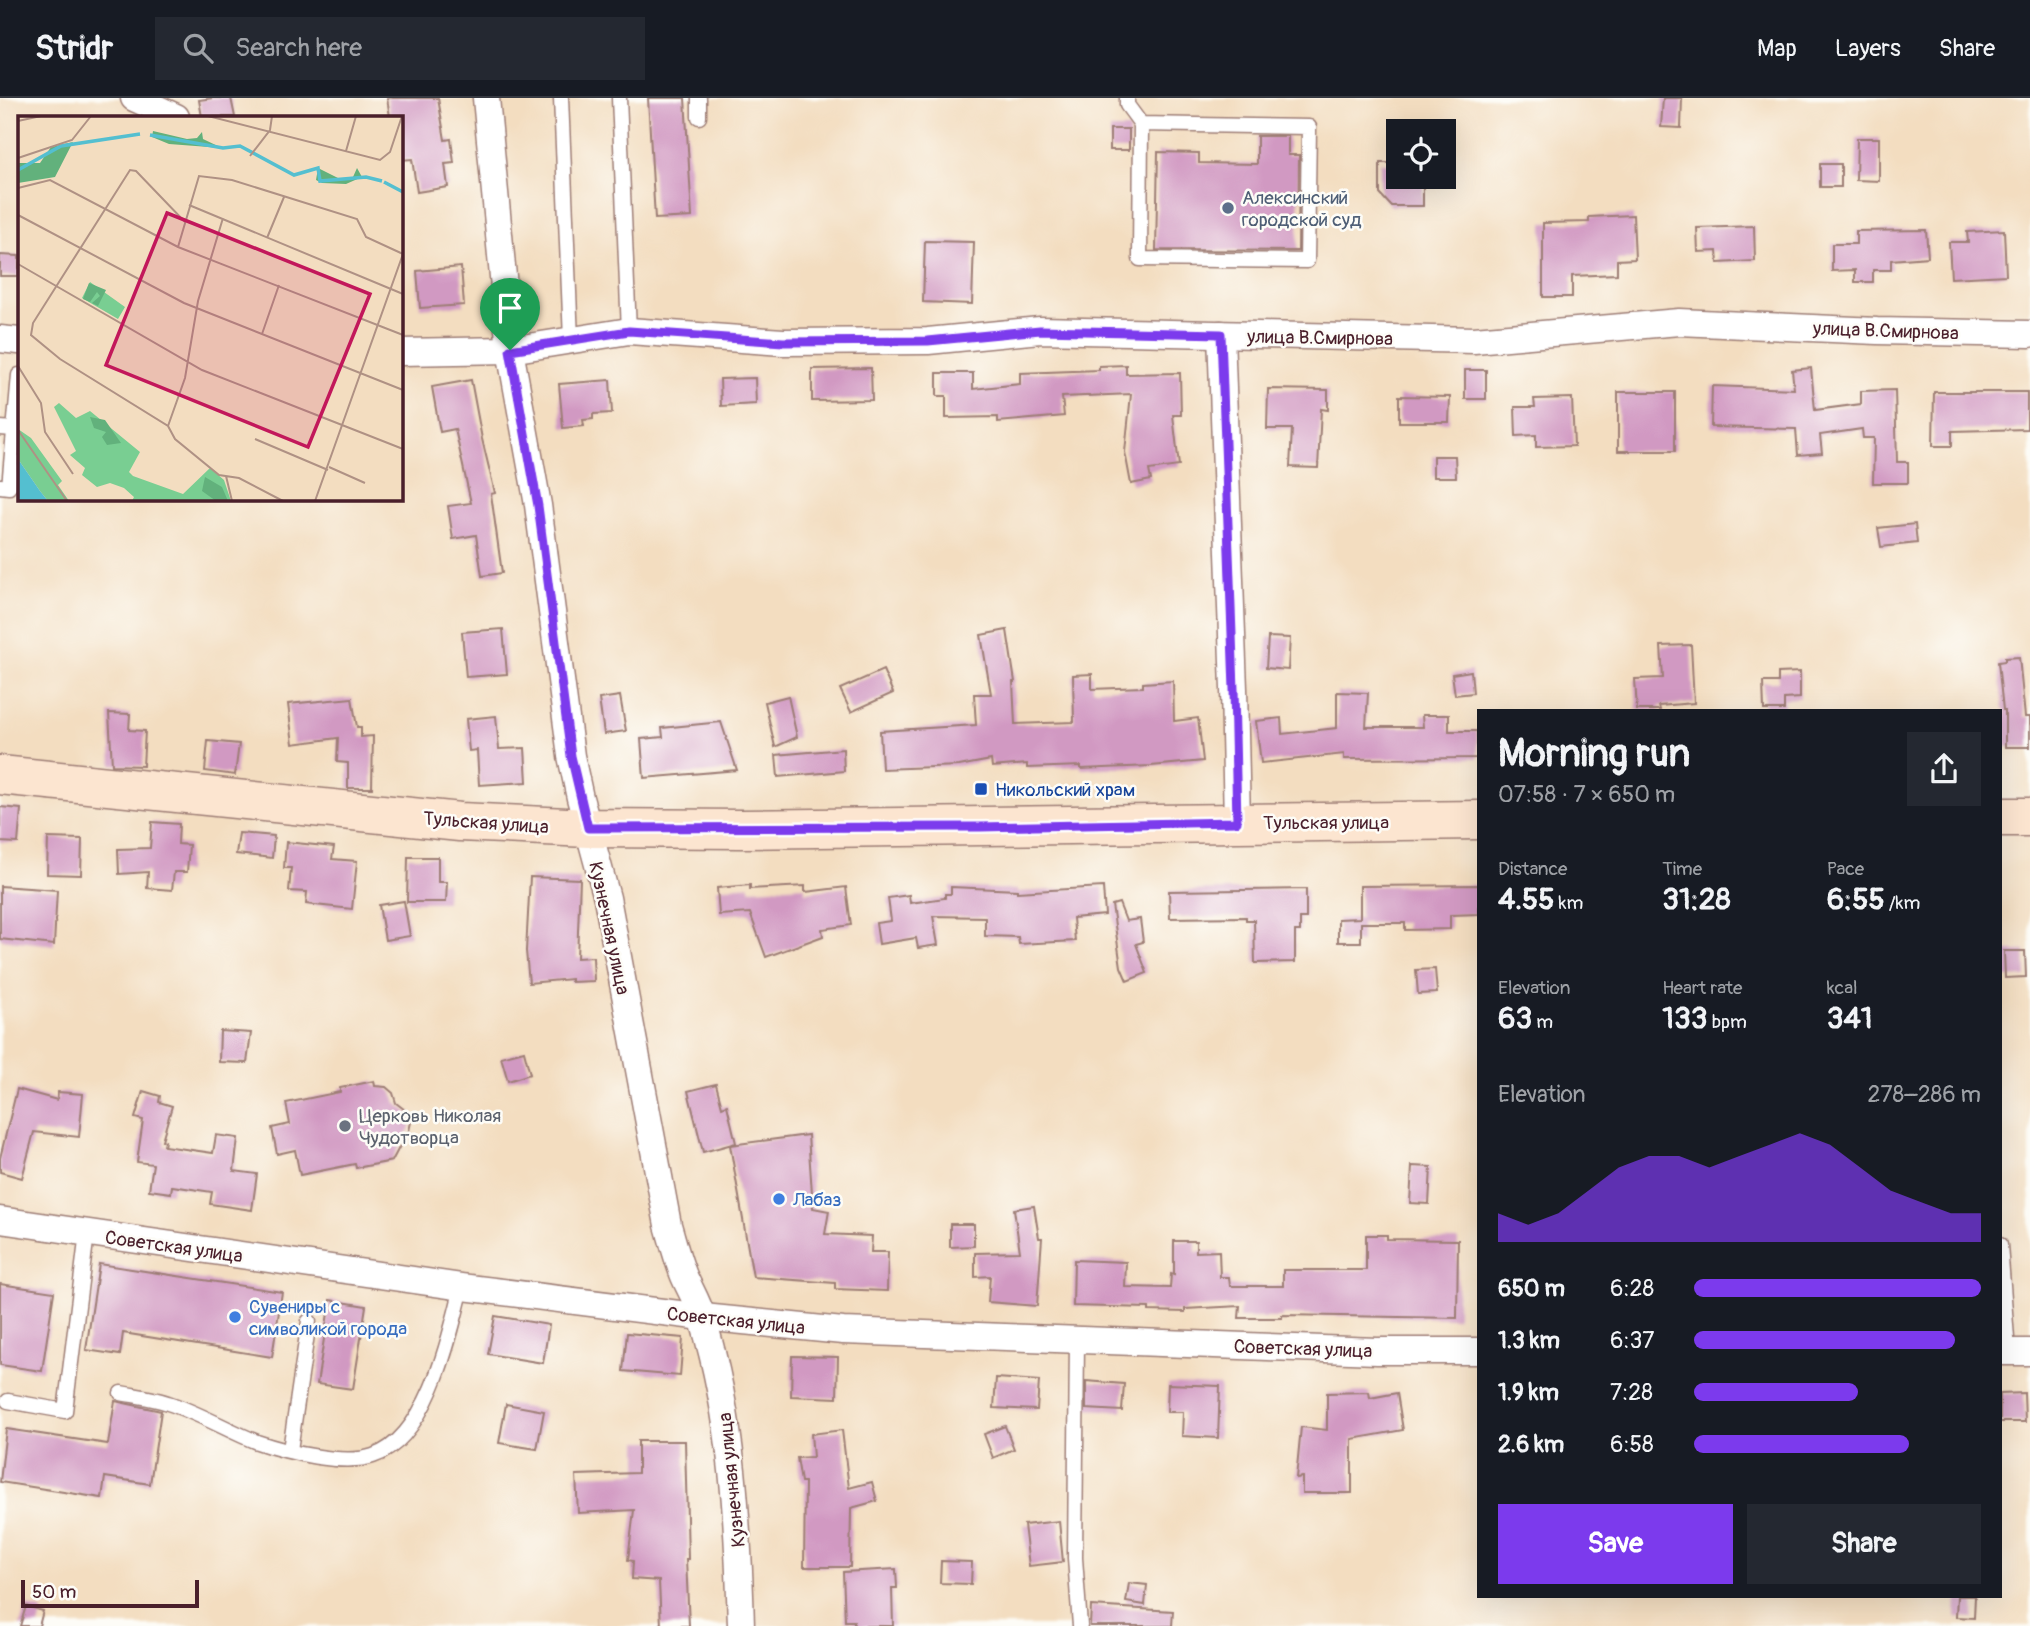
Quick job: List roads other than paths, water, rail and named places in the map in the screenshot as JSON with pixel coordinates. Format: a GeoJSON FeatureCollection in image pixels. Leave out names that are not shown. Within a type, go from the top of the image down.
{"type":"FeatureCollection","features":[{"type":"Feature","properties":{"kind":"main road","name":"Тульская улица"},"geometry":{"type":"LineString","coordinates":[[0,775],[460,822],[588,828],[968,827],[1477,820]]}},
{"type":"Feature","properties":{"kind":"main road"},"geometry":{"type":"LineString","coordinates":[[2002,817],[2030,817]]}},
{"type":"Feature","properties":{"kind":"street"},"geometry":{"type":"LineString","coordinates":[[134,98],[174,116]]}},
{"type":"Feature","properties":{"kind":"street"},"geometry":{"type":"LineString","coordinates":[[181,98],[183,116]]}},
{"type":"Feature","properties":{"kind":"street","name":"Кузнечная улица"},"geometry":{"type":"LineString","coordinates":[[486,98],[510,350],[538,506],[571,756],[607,898],[668,1225],[683,1274],[702,1317],[719,1381],[732,1464],[739,1549],[741,1626]]}},
{"type":"Feature","properties":{"kind":"street","name":"улица В.Смирнова"},"geometry":{"type":"LineString","coordinates":[[402,352],[510,350],[629,331],[783,342],[928,341],[1040,330],[1474,340],[1679,322],[1877,331],[2030,334]]}},
{"type":"Feature","properties":{"kind":"street"},"geometry":{"type":"LineString","coordinates":[[1221,334],[1237,822]]}},
{"type":"Feature","properties":{"kind":"street"},"geometry":{"type":"LineString","coordinates":[[0,339],[18,341]]}},
{"type":"Feature","properties":{"kind":"street","name":"Советская улица"},"geometry":{"type":"LineString","coordinates":[[0,1220],[463,1287],[702,1317],[843,1331],[1363,1350],[1477,1351]]}},
{"type":"Feature","properties":{"kind":"lane"},"geometry":{"type":"LineString","coordinates":[[561,98],[571,340]]}},
{"type":"Feature","properties":{"kind":"lane"},"geometry":{"type":"LineString","coordinates":[[619,98],[629,331]]}},
{"type":"Feature","properties":{"kind":"lane"},"geometry":{"type":"LineString","coordinates":[[699,98],[699,117]]}},
{"type":"Feature","properties":{"kind":"lane"},"geometry":{"type":"LineString","coordinates":[[1127,98],[1127,106],[1141,124],[1140,260],[1307,261],[1310,127],[1141,124]]}},
{"type":"Feature","properties":{"kind":"lane"},"geometry":{"type":"LineString","coordinates":[[0,486],[9,487],[7,428],[18,379]]}},
{"type":"Feature","properties":{"kind":"lane"},"geometry":{"type":"LineString","coordinates":[[8,1402],[65,1411],[87,1233]]}},
{"type":"Feature","properties":{"kind":"lane"},"geometry":{"type":"LineString","coordinates":[[2002,1261],[2013,1352]]}},
{"type":"Feature","properties":{"kind":"lane"},"geometry":{"type":"LineString","coordinates":[[121,1393],[168,1403],[259,1442],[290,1450],[341,1460],[373,1456],[398,1440],[421,1413],[447,1347],[463,1287]]}},
{"type":"Feature","properties":{"kind":"lane"},"geometry":{"type":"LineString","coordinates":[[290,1450],[309,1321]]}},
{"type":"Feature","properties":{"kind":"lane"},"geometry":{"type":"LineString","coordinates":[[1077,1340],[1075,1558],[1080,1626]]}},
{"type":"Feature","properties":{"kind":"place","name":"Алексинский городской суд"},"geometry":{"type":"Point","coordinates":[1228,208]}},
{"type":"Feature","properties":{"kind":"place","name":"Никольский храм"},"geometry":{"type":"Point","coordinates":[981,789]}},
{"type":"Feature","properties":{"kind":"place","name":"Церковь Николая Чудотворца"},"geometry":{"type":"Point","coordinates":[345,1126]}},
{"type":"Feature","properties":{"kind":"place","name":"Лабаз"},"geometry":{"type":"Point","coordinates":[779,1199]}},
{"type":"Feature","properties":{"kind":"place","name":"Сувениры с символикой города"},"geometry":{"type":"Point","coordinates":[235,1317]}}]}
